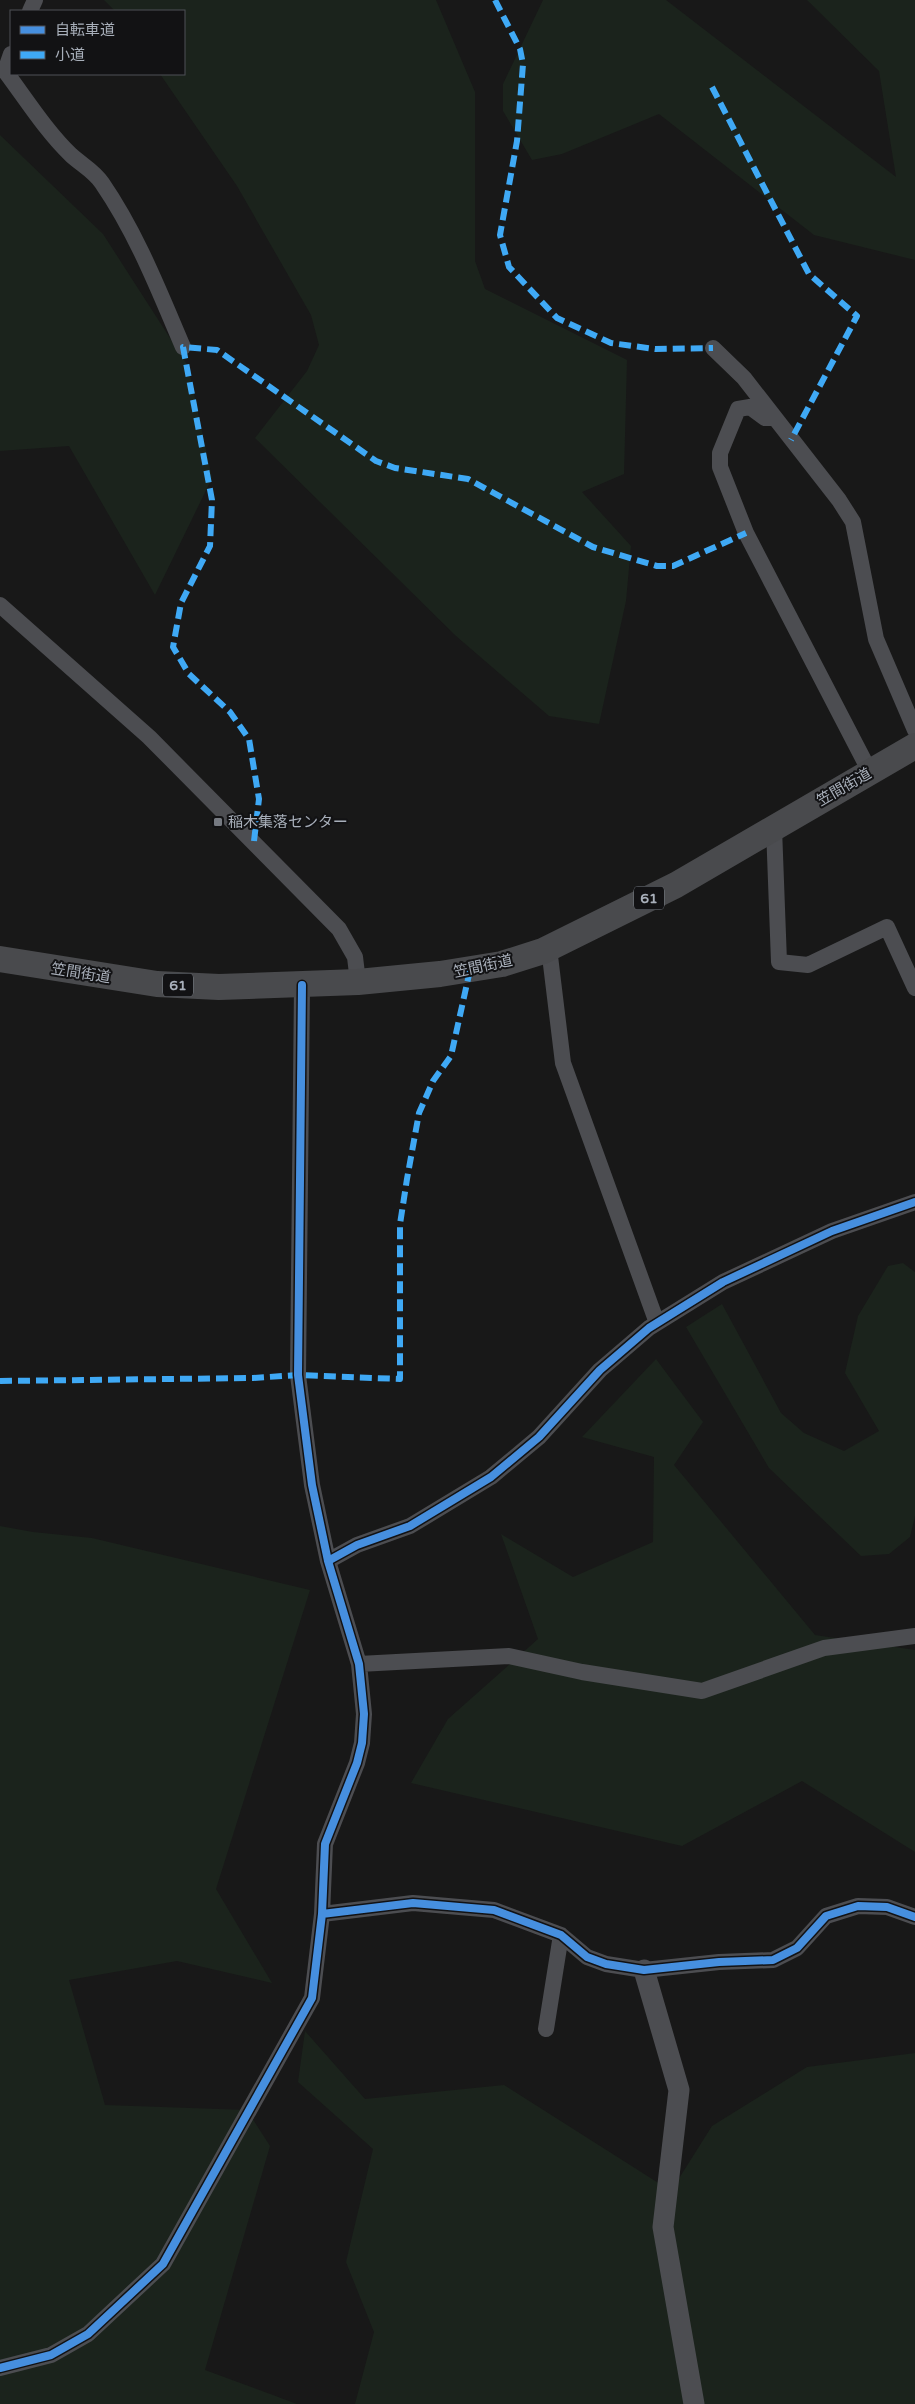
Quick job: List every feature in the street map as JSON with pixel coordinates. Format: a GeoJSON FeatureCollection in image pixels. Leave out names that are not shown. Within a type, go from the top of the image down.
{"type":"FeatureCollection","features":[{"type":"Feature","properties":{"kind":"main road","name":"笠間街道"},"geometry":{"type":"LineString","coordinates":[[0,959],[157,984],[220,987],[358,982],[470,970],[502,964],[549,948],[676,884],[915,746]]}},
{"type":"Feature","properties":{"kind":"street"},"geometry":{"type":"LineString","coordinates":[[10,57],[6,71],[51,132],[72,156],[93,172],[102,182],[132,232],[150,267],[183,347]]}},
{"type":"Feature","properties":{"kind":"street"},"geometry":{"type":"LineString","coordinates":[[713,348],[744,378],[853,522],[876,639],[915,730]]}},
{"type":"Feature","properties":{"kind":"street"},"geometry":{"type":"LineString","coordinates":[[774,418],[766,418],[750,407],[738,409],[720,453],[720,467],[746,533],[870,772]]}},
{"type":"Feature","properties":{"kind":"street"},"geometry":{"type":"LineString","coordinates":[[0,605],[149,737],[332,922],[345,936],[355,957],[358,982]]}},
{"type":"Feature","properties":{"kind":"street"},"geometry":{"type":"LineString","coordinates":[[774,828],[779,962],[808,965],[887,928],[915,988]]}},
{"type":"Feature","properties":{"kind":"street"},"geometry":{"type":"LineString","coordinates":[[549,948],[563,1064],[657,1323]]}},
{"type":"Feature","properties":{"kind":"street"},"geometry":{"type":"LineString","coordinates":[[0,2368],[51,2355],[88,2334],[163,2264],[312,1998],[322,1914],[325,1844],[357,1764],[362,1743],[364,1714],[359,1664],[328,1561],[323,1529],[312,1485],[298,1375],[302,985]]}},
{"type":"Feature","properties":{"kind":"street"},"geometry":{"type":"LineString","coordinates":[[328,1561],[357,1545],[410,1526],[491,1477],[539,1437],[600,1370],[657,1323],[723,1282],[824,1234],[915,1202]]}},
{"type":"Feature","properties":{"kind":"street"},"geometry":{"type":"LineString","coordinates":[[359,1664],[510,1656],[582,1672],[702,1690],[824,1648],[915,1636]]}},
{"type":"Feature","properties":{"kind":"street"},"geometry":{"type":"LineString","coordinates":[[322,1914],[413,1903],[494,1910],[560,1935],[588,1958],[606,1964],[644,1970],[719,1962],[773,1960],[797,1948],[826,1916],[858,1906],[887,1907],[915,1917]]}},
{"type":"Feature","properties":{"kind":"street"},"geometry":{"type":"LineString","coordinates":[[546,2029],[560,1935]]}},
{"type":"Feature","properties":{"kind":"street"},"geometry":{"type":"LineString","coordinates":[[644,1970],[679,2090],[663,2227],[694,2404]]}},
{"type":"Feature","properties":{"kind":"shaded area"},"geometry":{"type":"Polygon","coordinates":[[[104,0],[436,0],[475,92],[475,261],[485,289],[627,360],[624,474],[582,492],[631,546],[626,601],[599,724],[549,716],[456,636],[255,438],[307,371],[319,345],[311,315],[237,186],[161,75],[185,75],[185,10],[114,10],[104,0]]]}},
{"type":"Feature","properties":{"kind":"shaded area"},"geometry":{"type":"Polygon","coordinates":[[[543,0],[666,0],[896,177],[879,71],[807,0],[915,0],[915,260],[814,235],[659,114],[562,154],[532,160],[503,111],[503,84],[543,0]]]}},
{"type":"Feature","properties":{"kind":"shaded area"},"geometry":{"type":"Polygon","coordinates":[[[0,135],[103,234],[188,366],[212,478],[155,595],[69,446],[0,451],[0,135]]]}},
{"type":"Feature","properties":{"kind":"shaded area"},"geometry":{"type":"Polygon","coordinates":[[[903,1263],[915,1272],[915,1516],[910,1537],[889,1554],[861,1556],[769,1468],[686,1327],[722,1304],[781,1413],[804,1433],[844,1451],[879,1431],[845,1373],[858,1316],[888,1266],[903,1263]]]}},
{"type":"Feature","properties":{"kind":"shaded area"},"geometry":{"type":"Polygon","coordinates":[[[656,1359],[703,1422],[674,1465],[815,1635],[915,1650],[915,1852],[802,1781],[682,1846],[411,1783],[448,1719],[538,1639],[501,1534],[573,1577],[653,1542],[654,1457],[582,1437],[656,1359]]]}},
{"type":"Feature","properties":{"kind":"shaded area"},"geometry":{"type":"Polygon","coordinates":[[[0,1526],[33,1532],[92,1538],[310,1590],[216,1889],[272,1983],[177,1961],[69,1980],[105,2105],[247,2110],[270,2146],[205,2370],[297,2404],[0,2404],[0,1526]]]}},
{"type":"Feature","properties":{"kind":"shaded area"},"geometry":{"type":"Polygon","coordinates":[[[305,2031],[365,2099],[504,2085],[671,2191],[712,2126],[807,2067],[915,2053],[915,2404],[355,2404],[374,2332],[346,2262],[373,2149],[298,2082],[305,2031]]]}},
{"type":"Feature","properties":{"kind":"marked path"},"geometry":{"type":"LineString","coordinates":[[495,0],[520,49],[523,64],[517,141],[500,235],[509,267],[557,318],[611,343],[655,349],[713,348]]}},
{"type":"Feature","properties":{"kind":"marked path"},"geometry":{"type":"LineString","coordinates":[[712,87],[809,274],[857,316],[791,440]]}},
{"type":"Feature","properties":{"kind":"marked path"},"geometry":{"type":"LineString","coordinates":[[254,841],[259,799],[249,739],[230,712],[189,674],[173,647],[181,603],[210,546],[212,500],[183,347],[217,350],[376,461],[395,468],[468,479],[593,547],[657,566],[673,566],[746,533]]}},
{"type":"Feature","properties":{"kind":"marked path"},"geometry":{"type":"LineString","coordinates":[[0,1381],[253,1378],[298,1375],[400,1379],[400,1224],[407,1179],[419,1113],[433,1081],[451,1056],[470,970]]}},
{"type":"Feature","properties":{"kind":"cycle path"},"geometry":{"type":"LineString","coordinates":[[0,2368],[51,2355],[88,2334],[163,2264],[312,1998],[322,1914],[325,1844],[357,1763],[362,1743],[364,1714],[359,1664],[328,1561],[312,1485],[298,1375],[302,985]]}},
{"type":"Feature","properties":{"kind":"cycle path"},"geometry":{"type":"LineString","coordinates":[[328,1561],[357,1545],[410,1526],[491,1477],[539,1437],[600,1370],[649,1328],[723,1282],[832,1231],[915,1202]]}},
{"type":"Feature","properties":{"kind":"cycle path"},"geometry":{"type":"LineString","coordinates":[[322,1914],[413,1903],[494,1910],[561,1935],[587,1957],[606,1964],[644,1970],[719,1962],[773,1960],[797,1948],[826,1916],[858,1906],[887,1907],[915,1917]]}},
{"type":"Feature","properties":{"kind":"place","name":"稲木集落センター"},"geometry":{"type":"Point","coordinates":[218,822]}}]}
